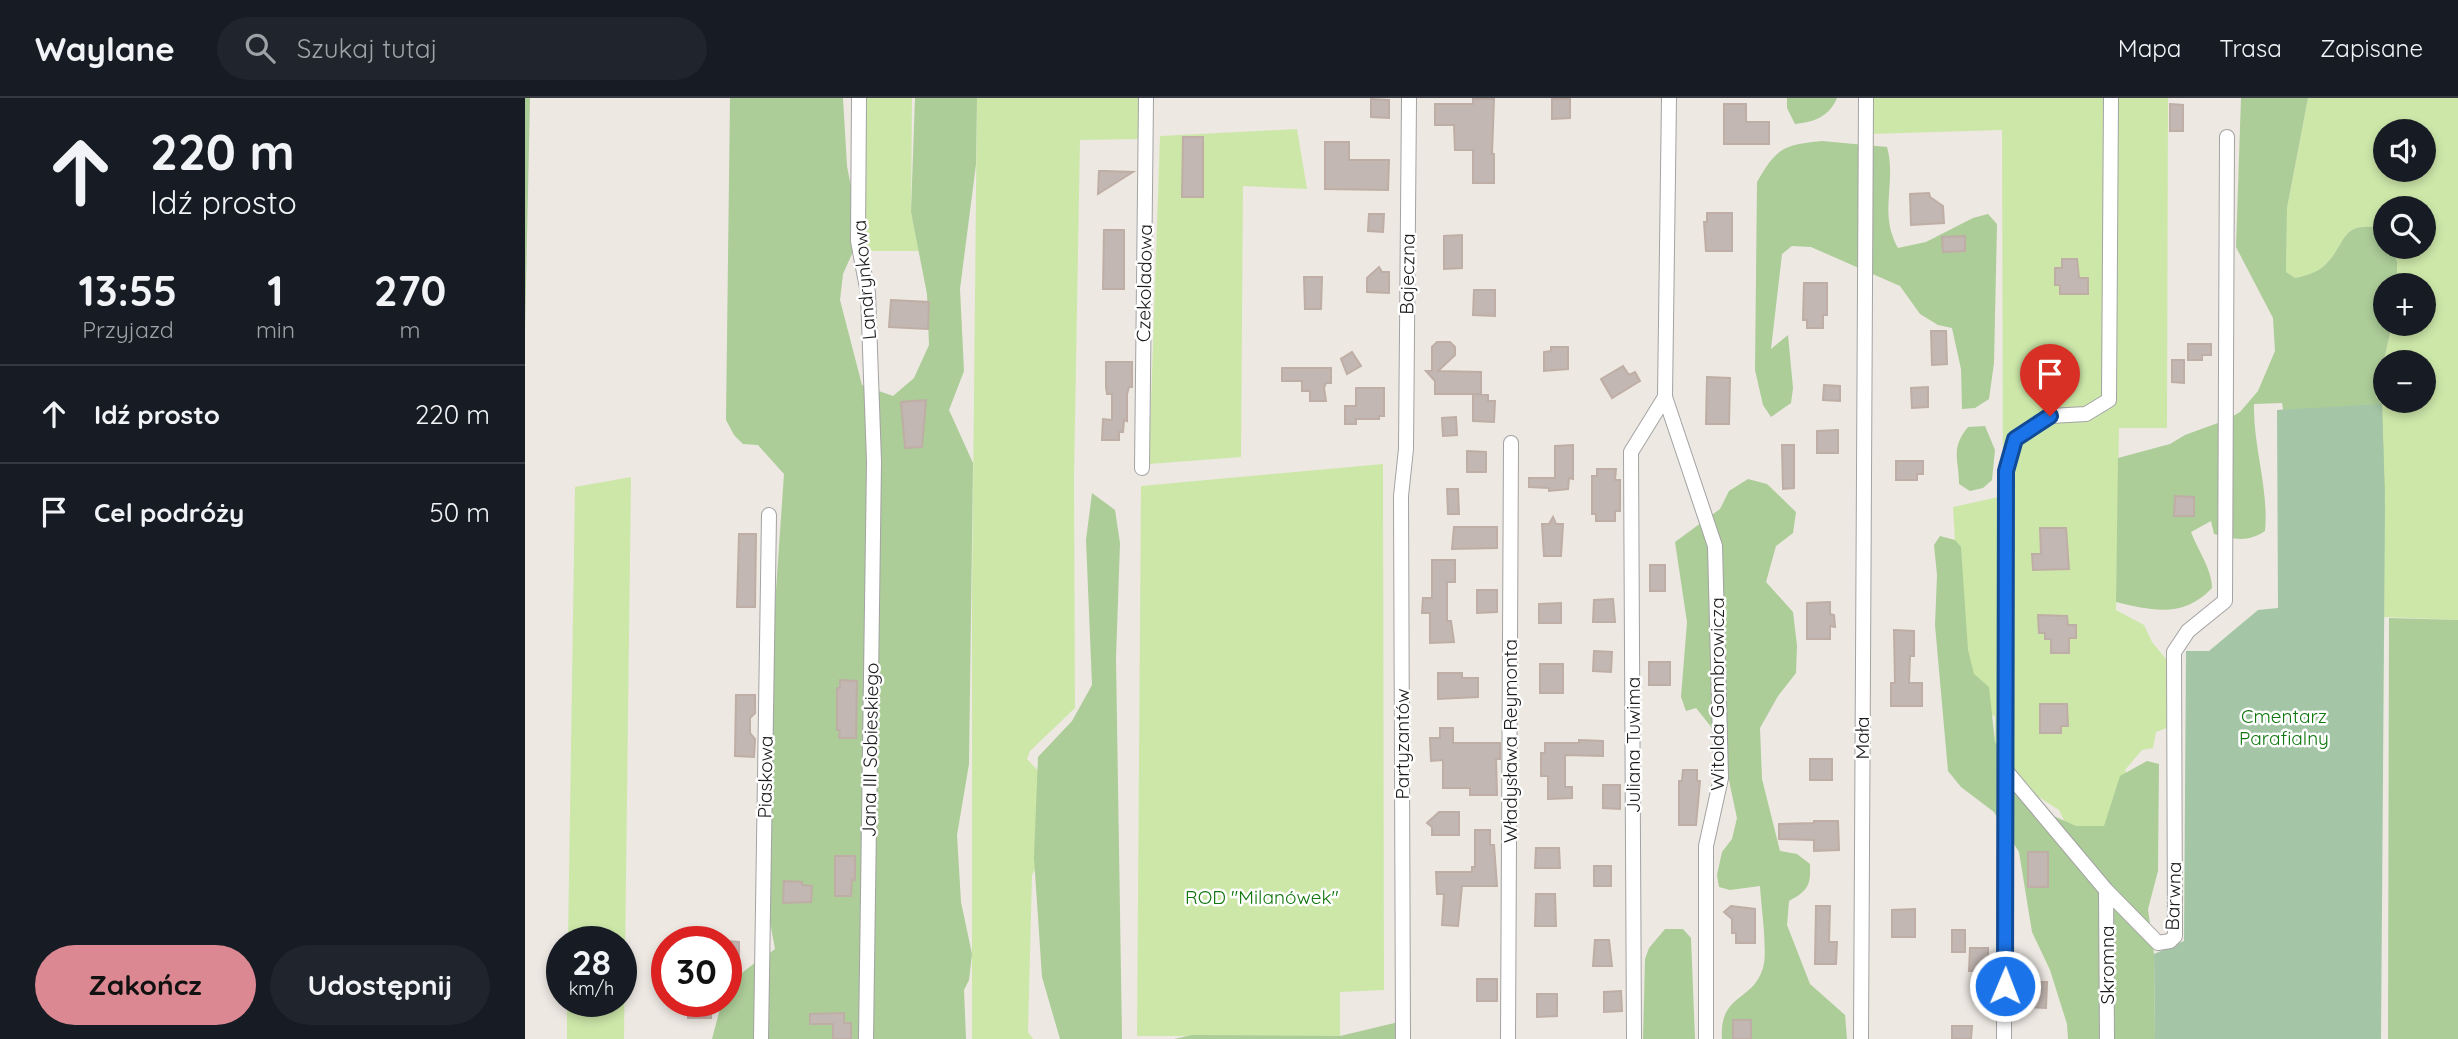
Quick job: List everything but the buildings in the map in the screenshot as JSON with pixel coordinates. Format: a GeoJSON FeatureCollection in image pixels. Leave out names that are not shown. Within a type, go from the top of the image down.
{"type":"FeatureCollection","features":[{"type":"Feature","properties":{"kind":"street","name":"Landrynkowa"},"geometry":{"type":"LineString","coordinates":[[859,98],[858,240],[868,293],[874,462]]}},
{"type":"Feature","properties":{"kind":"street","name":"Czekoladowa"},"geometry":{"type":"LineString","coordinates":[[1142,468],[1146,98]]}},
{"type":"Feature","properties":{"kind":"street","name":"Bajeczna"},"geometry":{"type":"LineString","coordinates":[[1406,449],[1409,98]]}},
{"type":"Feature","properties":{"kind":"street"},"geometry":{"type":"LineString","coordinates":[[1665,397],[1669,98]]}},
{"type":"Feature","properties":{"kind":"street","name":"Mała"},"geometry":{"type":"LineString","coordinates":[[1861,1039],[1866,98]]}},
{"type":"Feature","properties":{"kind":"street"},"geometry":{"type":"LineString","coordinates":[[2004,1039],[2006,471],[2015,439],[2050,416],[2086,414],[2109,400],[2111,98]]}},
{"type":"Feature","properties":{"kind":"street","name":"Barwna"},"geometry":{"type":"LineString","coordinates":[[2007,772],[2106,890],[2149,936],[2158,943],[2170,942],[2175,936],[2174,652],[2188,631],[2225,601],[2227,137]]}},
{"type":"Feature","properties":{"kind":"street","name":"Juliana Tuwima"},"geometry":{"type":"LineString","coordinates":[[1634,1039],[1631,452],[1665,397]]}},
{"type":"Feature","properties":{"kind":"street","name":"Witolda Gombrowicza"},"geometry":{"type":"LineString","coordinates":[[1665,397],[1715,546],[1721,778],[1706,846],[1706,1039]]}},
{"type":"Feature","properties":{"kind":"street","name":"Władysława Reymonta"},"geometry":{"type":"LineString","coordinates":[[1509,1039],[1511,443]]}},
{"type":"Feature","properties":{"kind":"street","name":"Partyzantów"},"geometry":{"type":"LineString","coordinates":[[1403,1039],[1401,496],[1406,449]]}},
{"type":"Feature","properties":{"kind":"street","name":"Jana III Sobieskiego"},"geometry":{"type":"LineString","coordinates":[[866,1039],[874,462]]}},
{"type":"Feature","properties":{"kind":"street","name":"Piaskowa"},"geometry":{"type":"LineString","coordinates":[[761,1039],[769,515]]}},
{"type":"Feature","properties":{"kind":"street","name":"Skromna"},"geometry":{"type":"LineString","coordinates":[[2106,890],[2107,1039]]}},
{"type":"Feature","properties":{"kind":"green space"},"geometry":{"type":"Polygon","coordinates":[[[525,98],[530,98],[525,332],[525,98]]]}},
{"type":"Feature","properties":{"kind":"green space"},"geometry":{"type":"Polygon","coordinates":[[[730,98],[843,98],[847,166],[856,214],[855,247],[843,274],[840,300],[862,385],[893,396],[914,378],[929,345],[927,294],[911,212],[915,98],[977,98],[976,164],[960,289],[964,371],[949,410],[973,463],[969,764],[957,835],[961,902],[972,954],[969,980],[964,990],[966,1039],[712,1039],[718,1017],[742,1017],[742,973],[775,949],[770,922],[772,648],[784,474],[758,445],[743,444],[734,435],[726,420],[730,98]]]}},
{"type":"Feature","properties":{"kind":"green space"},"geometry":{"type":"Polygon","coordinates":[[[865,98],[912,98],[911,212],[919,251],[866,251],[865,98]]]}},
{"type":"Feature","properties":{"kind":"green space"},"geometry":{"type":"Polygon","coordinates":[[[977,98],[1140,98],[1140,139],[1080,140],[1074,477],[1075,708],[1030,751],[1027,759],[1046,779],[1048,845],[1032,875],[1028,1032],[1033,1039],[972,1039],[972,593],[977,98]]]}},
{"type":"Feature","properties":{"kind":"green space"},"geometry":{"type":"Polygon","coordinates":[[[1787,98],[1837,98],[1825,114],[1808,122],[1795,124],[1787,108],[1787,98]]]}},
{"type":"Feature","properties":{"kind":"green space"},"geometry":{"type":"Polygon","coordinates":[[[1871,98],[2168,98],[2167,428],[2119,428],[2116,610],[2144,625],[2152,642],[2166,659],[2167,728],[2156,732],[2153,748],[2142,750],[2125,770],[2133,784],[2120,994],[2073,839],[2059,810],[1995,769],[1995,716],[1965,710],[1953,507],[2003,496],[2002,130],[1870,134],[1871,98]]]}},
{"type":"Feature","properties":{"kind":"green space"},"geometry":{"type":"Polygon","coordinates":[[[2241,98],[2308,98],[2287,208],[2286,272],[2295,278],[2318,270],[2333,256],[2347,235],[2360,227],[2373,227],[2373,259],[2396,259],[2397,262],[2397,273],[2373,273],[2373,336],[2389,336],[2386,350],[2373,350],[2373,413],[2382,413],[2385,497],[2286,427],[2282,403],[2254,404],[2265,499],[2265,531],[2246,539],[2228,537],[2214,534],[2211,521],[2191,532],[2207,567],[2212,588],[2190,604],[2167,610],[2116,602],[2118,458],[2170,444],[2240,412],[2258,391],[2275,351],[2273,318],[2236,247],[2241,98]]]}},
{"type":"Feature","properties":{"kind":"green space"},"geometry":{"type":"Polygon","coordinates":[[[2308,98],[2458,98],[2458,620],[2384,617],[2382,413],[2436,413],[2436,350],[2386,350],[2389,336],[2436,336],[2436,273],[2397,273],[2396,259],[2436,259],[2436,196],[2373,196],[2373,227],[2352,230],[2322,268],[2311,274],[2295,278],[2286,272],[2287,208],[2308,98]]]}},
{"type":"Feature","properties":{"kind":"green space"},"geometry":{"type":"Polygon","coordinates":[[[1297,129],[1307,189],[1243,186],[1241,457],[1149,464],[1160,136],[1297,129]]]}},
{"type":"Feature","properties":{"kind":"green space"},"geometry":{"type":"Polygon","coordinates":[[[1822,141],[1887,147],[1890,160],[1889,223],[1898,248],[1926,242],[1973,218],[1988,214],[1997,224],[1994,363],[1989,399],[1975,408],[1962,409],[1961,369],[1952,328],[1938,325],[1920,314],[1900,286],[1811,247],[1792,246],[1782,254],[1771,349],[1788,335],[1793,388],[1791,403],[1771,417],[1763,405],[1755,370],[1757,182],[1770,161],[1783,150],[1799,144],[1822,141]]]}},
{"type":"Feature","properties":{"kind":"green space","name":"Cmentarz Parafialny"},"geometry":{"type":"Polygon","coordinates":[[[2373,405],[2373,413],[2382,413],[2385,506],[2381,1039],[2155,1039],[2154,954],[2184,941],[2186,651],[2209,651],[2258,610],[2278,608],[2277,410],[2373,405]]]}},
{"type":"Feature","properties":{"kind":"green space"},"geometry":{"type":"Polygon","coordinates":[[[1985,426],[1995,450],[1992,480],[1983,488],[1970,491],[1959,484],[1957,448],[1968,427],[1985,426]]]}},
{"type":"Feature","properties":{"kind":"green space","name":"ROD \"Milanówek\""},"geometry":{"type":"Polygon","coordinates":[[[1383,464],[1384,990],[1340,992],[1340,1036],[1137,1036],[1141,486],[1383,464]]]}},
{"type":"Feature","properties":{"kind":"green space"},"geometry":{"type":"Polygon","coordinates":[[[631,477],[625,926],[568,926],[575,487],[631,477]]]}},
{"type":"Feature","properties":{"kind":"green space"},"geometry":{"type":"Polygon","coordinates":[[[1748,479],[1767,484],[1796,512],[1793,533],[1776,546],[1766,582],[1793,612],[1797,646],[1796,673],[1778,696],[1760,728],[1762,779],[1780,851],[1797,854],[1810,864],[1807,887],[1789,901],[1787,925],[1810,984],[1845,1015],[1847,1039],[1722,1039],[1722,1024],[1726,1013],[1731,1005],[1752,987],[1763,968],[1765,940],[1760,886],[1730,890],[1719,887],[1717,875],[1722,852],[1732,839],[1737,818],[1720,738],[1696,708],[1686,711],[1681,697],[1687,622],[1675,542],[1720,509],[1729,491],[1748,479]]]}},
{"type":"Feature","properties":{"kind":"green space"},"geometry":{"type":"Polygon","coordinates":[[[1092,493],[1115,510],[1120,543],[1116,658],[1122,1039],[1060,1039],[1042,977],[1034,858],[1038,757],[1072,721],[1092,685],[1086,540],[1092,493]]]}},
{"type":"Feature","properties":{"kind":"green space"},"geometry":{"type":"Polygon","coordinates":[[[1940,536],[1955,540],[1961,547],[1968,650],[1974,674],[1989,687],[1995,742],[2047,813],[2076,826],[2104,826],[2120,776],[2147,761],[2159,764],[2158,871],[2148,909],[2154,954],[2155,1039],[2068,1039],[2067,1024],[2050,970],[2032,932],[2019,852],[1994,812],[1961,787],[1948,771],[1935,625],[1937,575],[1934,545],[1940,536]]]}},
{"type":"Feature","properties":{"kind":"green space"},"geometry":{"type":"Polygon","coordinates":[[[2389,618],[2458,620],[2458,1039],[2388,1039],[2389,618]]]}},
{"type":"Feature","properties":{"kind":"green space"},"geometry":{"type":"Polygon","coordinates":[[[1665,929],[1683,929],[1691,938],[1695,1039],[1643,1039],[1645,959],[1649,948],[1665,929]]]}},
{"type":"Feature","properties":{"kind":"green space"},"geometry":{"type":"Polygon","coordinates":[[[567,1017],[624,1017],[624,1039],[567,1039],[567,1017]]]}},
{"type":"Feature","properties":{"kind":"green space"},"geometry":{"type":"Polygon","coordinates":[[[1403,1021],[1403,1039],[1174,1039],[1192,1035],[1340,1036],[1403,1021]]]}},
{"type":"Feature","properties":{"kind":"route"},"geometry":{"type":"LineString","coordinates":[[2005,986],[2006,471],[2015,439],[2050,416]]}}]}
